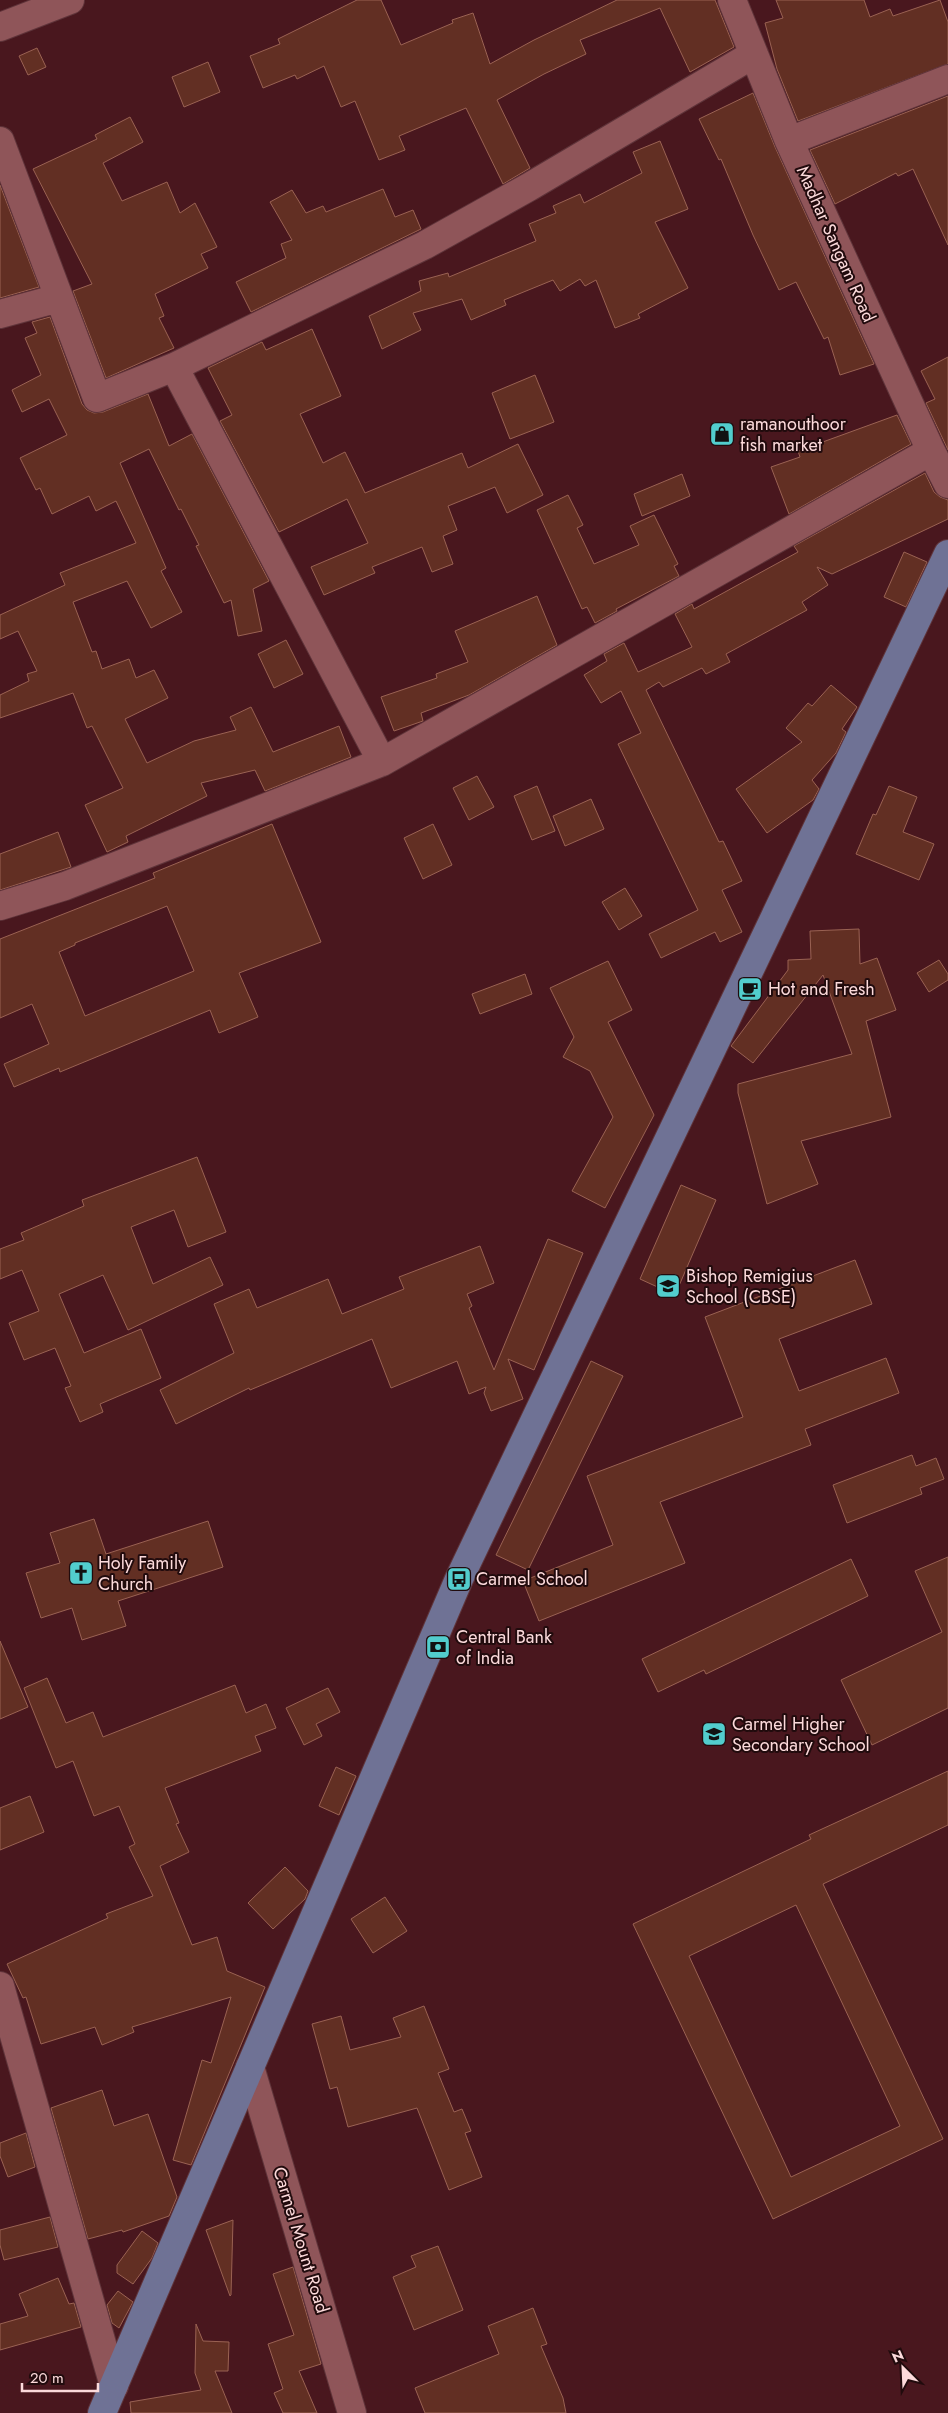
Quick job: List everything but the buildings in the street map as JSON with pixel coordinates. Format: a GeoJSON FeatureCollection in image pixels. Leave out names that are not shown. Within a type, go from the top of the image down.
{"type":"FeatureCollection","features":[{"type":"Feature","properties":{"kind":"main road"},"geometry":{"type":"LineString","coordinates":[[102,2413],[459,1579],[948,554]]}},
{"type":"Feature","properties":{"kind":"street"},"geometry":{"type":"LineString","coordinates":[[0,27],[70,0]]}},
{"type":"Feature","properties":{"kind":"street","name":"Madhar Sangam Road"},"geometry":{"type":"LineString","coordinates":[[732,0],[789,140],[931,451],[948,484]]}},
{"type":"Feature","properties":{"kind":"street"},"geometry":{"type":"LineString","coordinates":[[0,141],[97,398],[174,367],[425,245],[529,187],[754,54]]}},
{"type":"Feature","properties":{"kind":"street"},"geometry":{"type":"LineString","coordinates":[[789,140],[948,79]]}},
{"type":"Feature","properties":{"kind":"street"},"geometry":{"type":"LineString","coordinates":[[0,314],[59,298]]}},
{"type":"Feature","properties":{"kind":"street"},"geometry":{"type":"LineString","coordinates":[[174,367],[382,762]]}},
{"type":"Feature","properties":{"kind":"street"},"geometry":{"type":"LineString","coordinates":[[0,906],[66,886],[382,762],[931,451]]}},
{"type":"Feature","properties":{"kind":"street"},"geometry":{"type":"LineString","coordinates":[[0,1986],[5,2027],[114,2386]]}},
{"type":"Feature","properties":{"kind":"street","name":"Carmel Mount Road"},"geometry":{"type":"LineString","coordinates":[[250,2067],[352,2413]]}},
{"type":"Feature","properties":{"kind":"place","name":"ramanouthoor fish market"},"geometry":{"type":"Point","coordinates":[722,434]}},
{"type":"Feature","properties":{"kind":"place","name":"Hot and Fresh"},"geometry":{"type":"Point","coordinates":[750,989]}},
{"type":"Feature","properties":{"kind":"place","name":"Bishop Remigius School (CBSE)"},"geometry":{"type":"Point","coordinates":[668,1286]}},
{"type":"Feature","properties":{"kind":"place","name":"Holy Family Church"},"geometry":{"type":"Point","coordinates":[81,1573]}},
{"type":"Feature","properties":{"kind":"place","name":"Carmel School"},"geometry":{"type":"Point","coordinates":[459,1579]}},
{"type":"Feature","properties":{"kind":"place","name":"Central Bank of India"},"geometry":{"type":"Point","coordinates":[438,1647]}},
{"type":"Feature","properties":{"kind":"place","name":"Carmel Higher Secondary School"},"geometry":{"type":"Point","coordinates":[714,1734]}}]}
